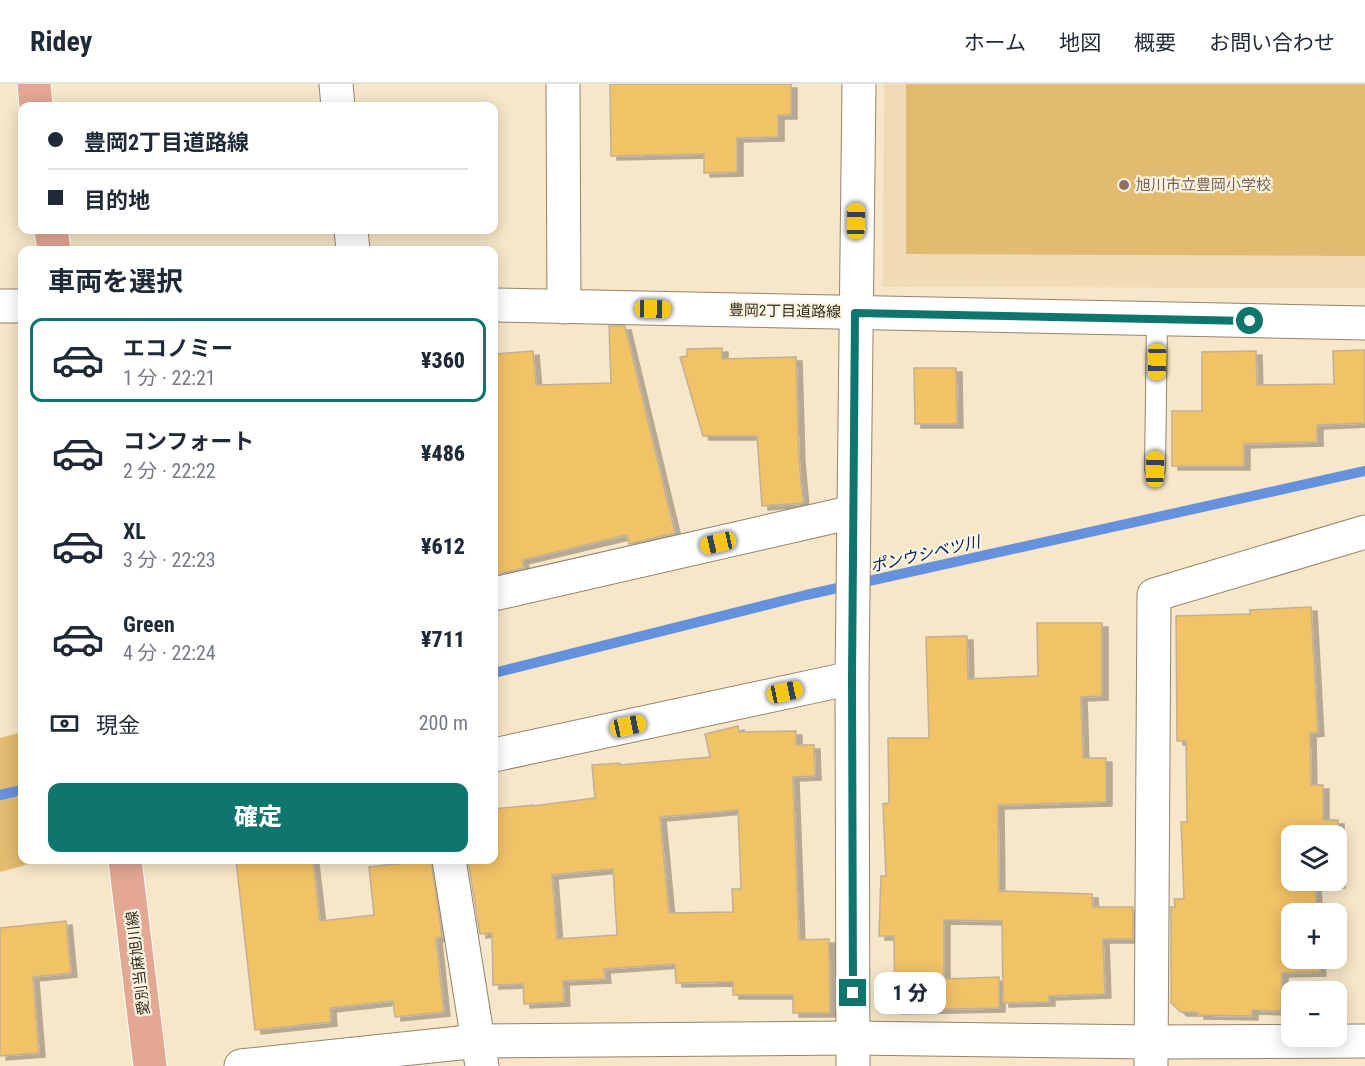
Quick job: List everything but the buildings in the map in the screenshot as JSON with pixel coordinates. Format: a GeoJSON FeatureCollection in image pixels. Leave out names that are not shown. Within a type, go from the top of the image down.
{"type":"FeatureCollection","features":[{"type":"Feature","properties":{"kind":"main road"},"geometry":{"type":"LineString","coordinates":[[34,84],[36,102]]}},
{"type":"Feature","properties":{"kind":"main road","name":"愛別当麻旭川線"},"geometry":{"type":"LineString","coordinates":[[125,864],[150,1066]]}},
{"type":"Feature","properties":{"kind":"street"},"geometry":{"type":"LineString","coordinates":[[336,84],[338,102]]}},
{"type":"Feature","properties":{"kind":"street"},"geometry":{"type":"LineString","coordinates":[[563,84],[564,307]]}},
{"type":"Feature","properties":{"kind":"street"},"geometry":{"type":"LineString","coordinates":[[853,1052],[852,626],[859,84]]}},
{"type":"Feature","properties":{"kind":"street","name":"豊岡2丁目道路線"},"geometry":{"type":"LineString","coordinates":[[498,305],[1365,323]]}},
{"type":"Feature","properties":{"kind":"street"},"geometry":{"type":"LineString","coordinates":[[0,306],[18,306]]}},
{"type":"Feature","properties":{"kind":"street"},"geometry":{"type":"LineString","coordinates":[[498,593],[853,512]]}},
{"type":"Feature","properties":{"kind":"street"},"geometry":{"type":"LineString","coordinates":[[1151,1054],[1154,595],[1365,532]]}},
{"type":"Feature","properties":{"kind":"street"},"geometry":{"type":"LineString","coordinates":[[498,754],[852,678]]}},
{"type":"Feature","properties":{"kind":"street"},"geometry":{"type":"LineString","coordinates":[[450,864],[481,1053]]}},
{"type":"Feature","properties":{"kind":"street"},"geometry":{"type":"LineString","coordinates":[[241,1066],[481,1053],[1151,1054],[1365,1041]]}},
{"type":"Feature","properties":{"kind":"lane"},"geometry":{"type":"LineString","coordinates":[[1155,469],[1157,319]]}},
{"type":"Feature","properties":{"kind":"shaded area","name":"旭川市立豊岡小学校"},"geometry":{"type":"Polygon","coordinates":[[[884,84],[1365,84],[1365,288],[883,287],[884,84]]]}},
{"type":"Feature","properties":{"kind":"shaded area","name":"旭川市立豊岡小学校"},"geometry":{"type":"Polygon","coordinates":[[[906,84],[1365,84],[1365,256],[906,254],[906,84]]]}},
{"type":"Feature","properties":{"kind":"shaded area"},"geometry":{"type":"Polygon","coordinates":[[[18,733],[18,864],[29,864],[0,872],[0,738],[18,733]]]}},
{"type":"Feature","properties":{"kind":"waterway","name":"ポンウシベツ川"},"geometry":{"type":"LineString","coordinates":[[498,672],[806,595],[1365,471]]}},
{"type":"Feature","properties":{"kind":"waterway","name":"ポンウシベツ川"},"geometry":{"type":"LineString","coordinates":[[0,795],[18,791]]}},
{"type":"Feature","properties":{"kind":"place","name":"旭川市立豊岡小学校"},"geometry":{"type":"Point","coordinates":[1124,185]}},
{"type":"Feature","properties":{"kind":"route"},"geometry":{"type":"LineString","coordinates":[[853,993],[852,678],[855,313],[1250,321]]}}]}
